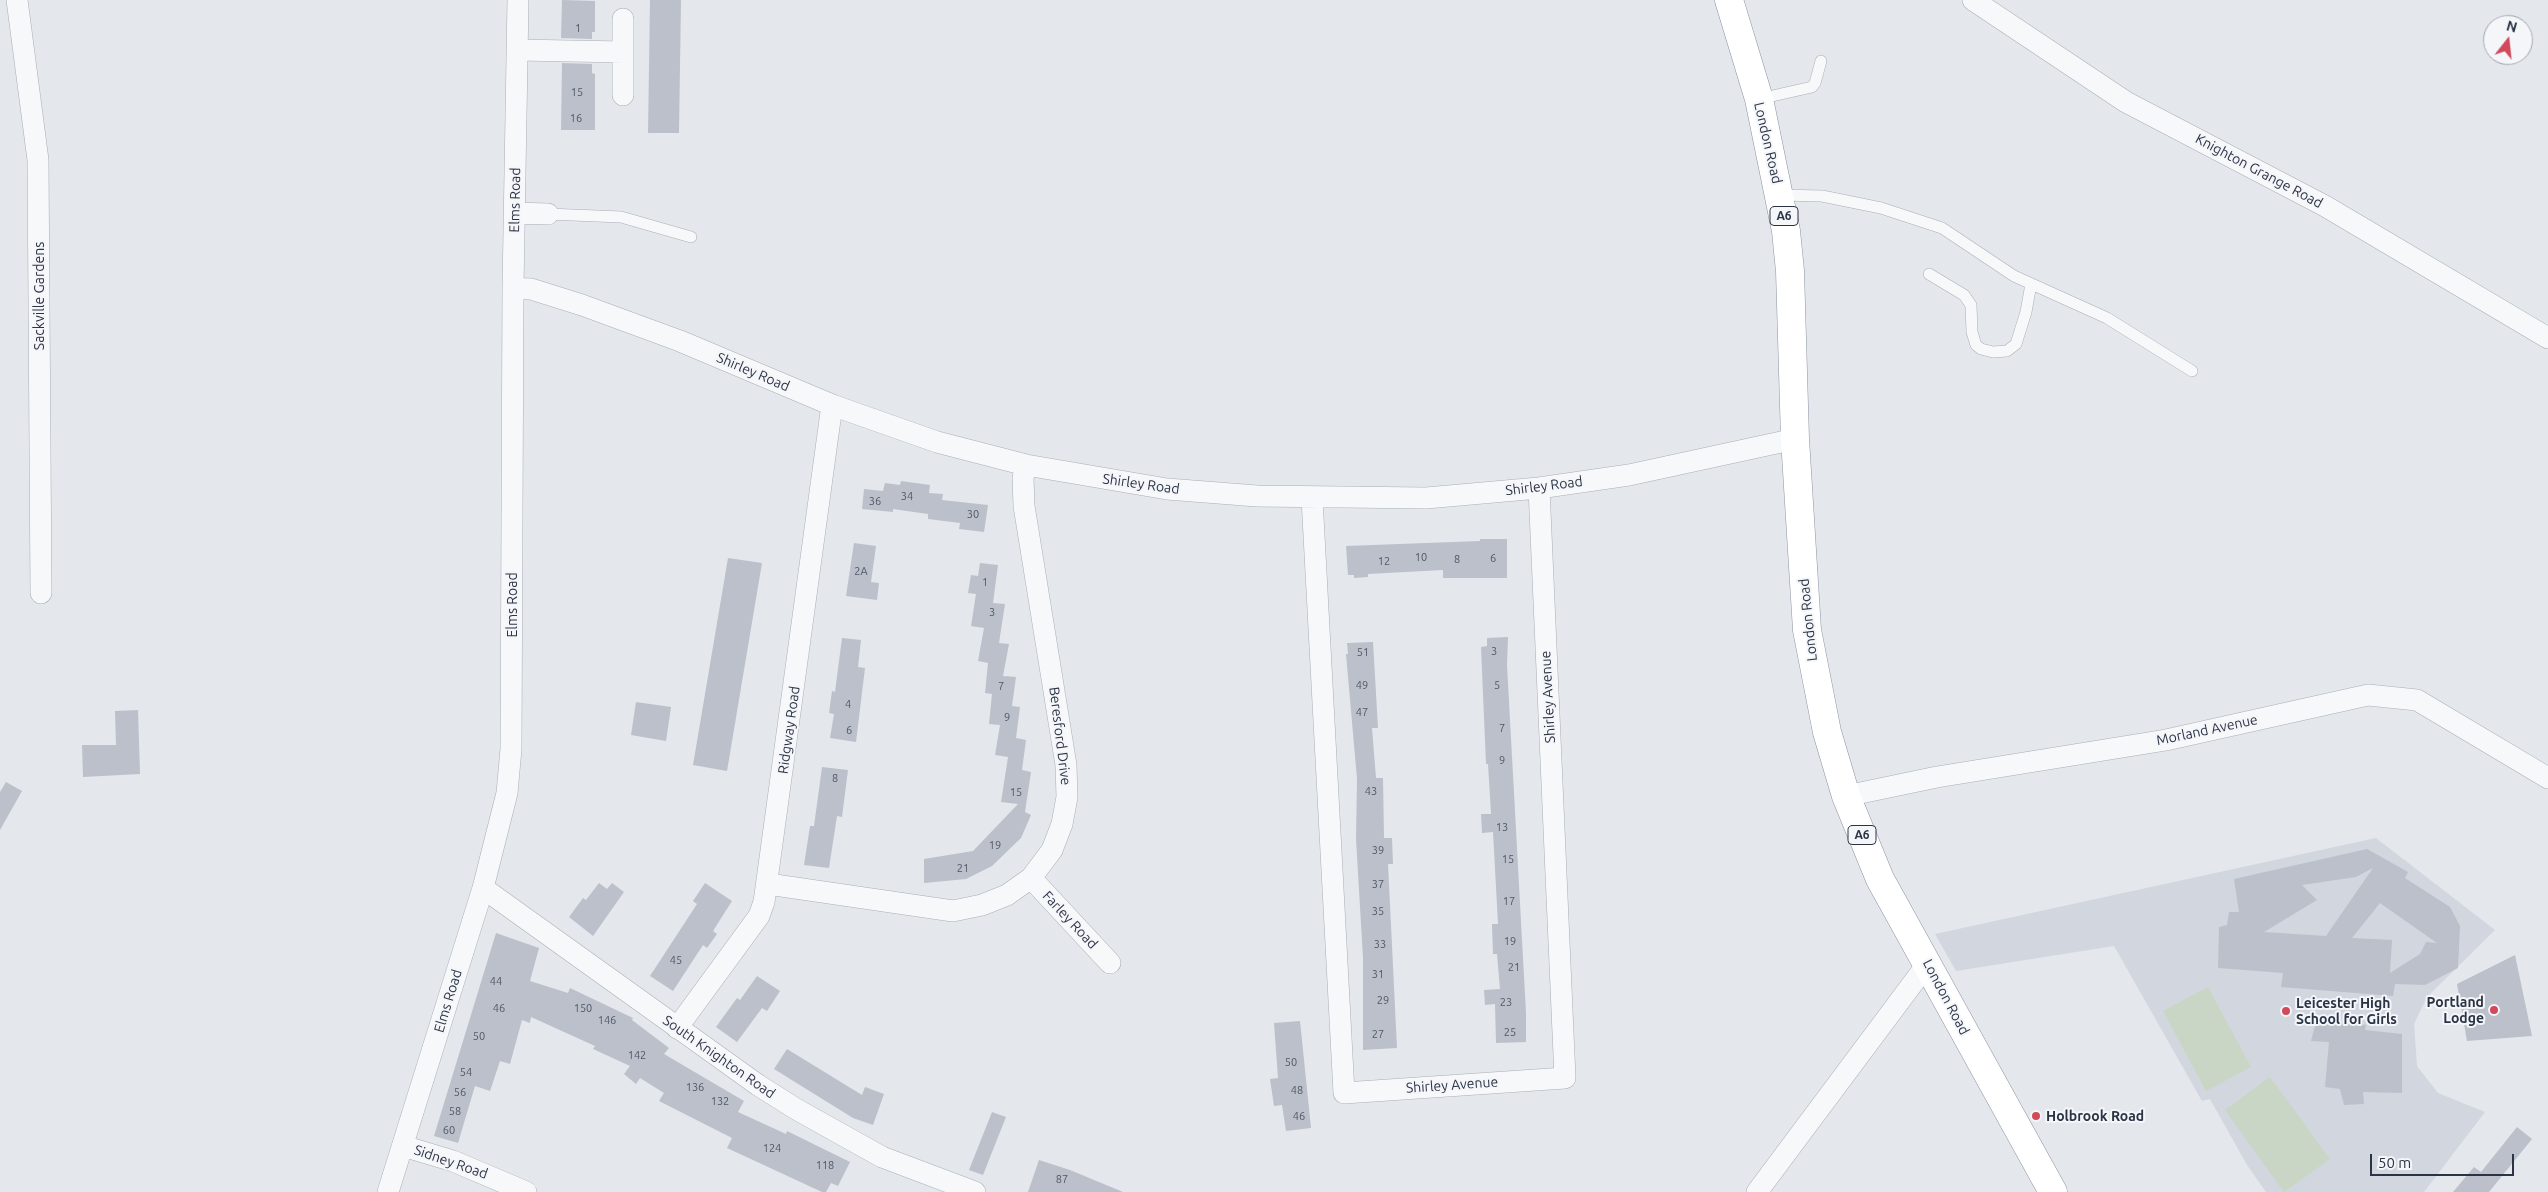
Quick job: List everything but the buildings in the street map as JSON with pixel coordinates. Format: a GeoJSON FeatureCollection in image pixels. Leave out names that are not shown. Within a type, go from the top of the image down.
{"type":"FeatureCollection","features":[{"type":"Feature","properties":{"kind":"highway","name":"London Road"},"geometry":{"type":"LineString","coordinates":[[1729,0],[1759,99],[1780,195],[1790,271],[1795,439],[1807,630],[1827,732],[1846,796],[1880,879],[2053,1192]]}},
{"type":"Feature","properties":{"kind":"street","name":"Sackville Gardens"},"geometry":{"type":"LineString","coordinates":[[17,0],[38,160],[41,593]]}},
{"type":"Feature","properties":{"kind":"street","name":"Elms Road"},"geometry":{"type":"LineString","coordinates":[[388,1192],[483,888],[508,793],[511,749],[513,288],[518,0]]}},
{"type":"Feature","properties":{"kind":"street","name":"Knighton Grange Road"},"geometry":{"type":"LineString","coordinates":[[1972,0],[2126,102],[2325,206],[2548,338]]}},
{"type":"Feature","properties":{"kind":"street"},"geometry":{"type":"LineString","coordinates":[[623,18],[623,95]]}},
{"type":"Feature","properties":{"kind":"street"},"geometry":{"type":"LineString","coordinates":[[517,50],[623,52]]}},
{"type":"Feature","properties":{"kind":"street"},"geometry":{"type":"LineString","coordinates":[[515,213],[548,214]]}},
{"type":"Feature","properties":{"kind":"street","name":"Shirley Road"},"geometry":{"type":"LineString","coordinates":[[513,288],[531,290],[582,305],[680,341],[832,405],[937,442],[1026,465],[1167,489],[1312,498],[1426,498],[1539,488],[1629,474],[1795,439]]}},
{"type":"Feature","properties":{"kind":"street","name":"Ridgway Road"},"geometry":{"type":"LineString","coordinates":[[677,1028],[759,916],[768,884],[832,405]]}},
{"type":"Feature","properties":{"kind":"street","name":"Beresford Drive"},"geometry":{"type":"LineString","coordinates":[[768,884],[953,911],[982,905],[1007,895],[1031,878],[1052,850],[1062,824],[1067,797],[1066,765],[1024,506],[1023,478],[1026,465]]}},
{"type":"Feature","properties":{"kind":"street","name":"Shirley Avenue"},"geometry":{"type":"LineString","coordinates":[[1312,498],[1344,1093],[1565,1078],[1539,488]]}},
{"type":"Feature","properties":{"kind":"street","name":"Morland Avenue"},"geometry":{"type":"LineString","coordinates":[[1846,796],[1937,777],[2166,740],[2368,695],[2418,700],[2548,778]]}},
{"type":"Feature","properties":{"kind":"street","name":"Farley Road"},"geometry":{"type":"LineString","coordinates":[[1031,878],[1110,963]]}},
{"type":"Feature","properties":{"kind":"street","name":"South Knighton Road"},"geometry":{"type":"LineString","coordinates":[[483,888],[758,1085],[840,1135],[882,1156],[975,1192]]}},
{"type":"Feature","properties":{"kind":"street"},"geometry":{"type":"LineString","coordinates":[[1757,1192],[1928,963]]}},
{"type":"Feature","properties":{"kind":"street","name":"Sidney Road"},"geometry":{"type":"LineString","coordinates":[[403,1146],[454,1161],[526,1192]]}},
{"type":"Feature","properties":{"kind":"lane"},"geometry":{"type":"LineString","coordinates":[[1759,99],[1812,87],[1821,61]]}},
{"type":"Feature","properties":{"kind":"lane"},"geometry":{"type":"LineString","coordinates":[[1780,195],[1822,196],[1881,208],[1942,228],[2001,268],[2031,284],[2107,318],[2192,371]]}},
{"type":"Feature","properties":{"kind":"lane"},"geometry":{"type":"LineString","coordinates":[[548,214],[621,217],[691,237]]}},
{"type":"Feature","properties":{"kind":"lane"},"geometry":{"type":"LineString","coordinates":[[1929,274],[1964,295],[1971,305],[1972,332],[1976,345],[1981,349],[1993,352],[2007,351],[2016,344],[2026,312],[2031,284]]}},
{"type":"Feature","properties":{"kind":"shaded area","name":"Leicester High School for Girls"},"geometry":{"type":"Polygon","coordinates":[[[2376,838],[2495,930],[2427,997],[2414,1024],[2417,1066],[2438,1093],[2485,1112],[2424,1192],[2266,1192],[2247,1165],[2210,1099],[2202,1101],[2114,946],[1956,971],[1935,934],[2376,838]]]}},
{"type":"Feature","properties":{"kind":"green space"},"geometry":{"type":"Polygon","coordinates":[[[2208,987],[2251,1067],[2206,1091],[2163,1011],[2208,987]]]}},
{"type":"Feature","properties":{"kind":"green space"},"geometry":{"type":"Polygon","coordinates":[[[2270,1077],[2330,1159],[2284,1192],[2225,1110],[2270,1077]]]}},
{"type":"Feature","properties":{"kind":"place","name":"Portland Lodge"},"geometry":{"type":"Point","coordinates":[2494,1010]}},
{"type":"Feature","properties":{"kind":"place","name":"Leicester High School for Girls"},"geometry":{"type":"Point","coordinates":[2286,1011]}},
{"type":"Feature","properties":{"kind":"place","name":"Holbrook Road"},"geometry":{"type":"Point","coordinates":[2036,1116]}}]}
